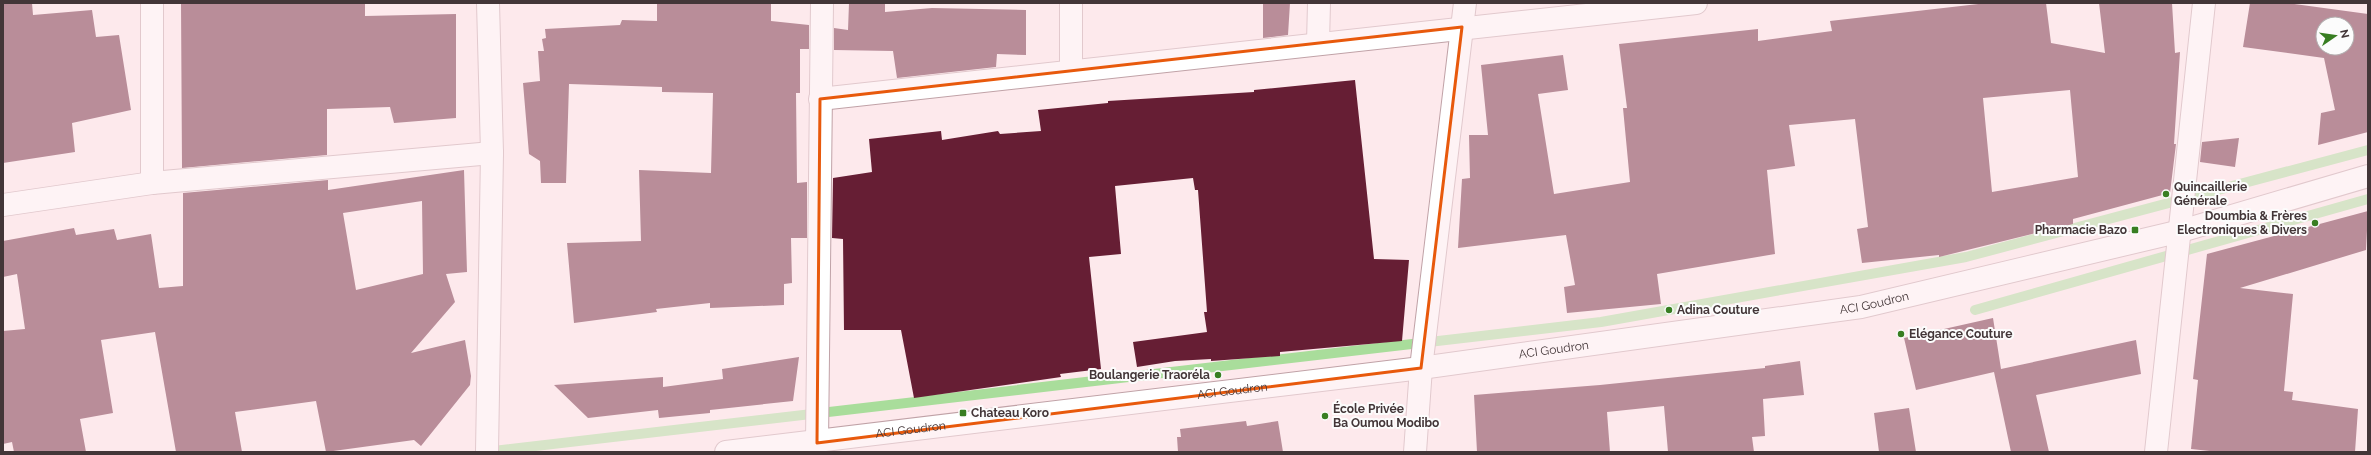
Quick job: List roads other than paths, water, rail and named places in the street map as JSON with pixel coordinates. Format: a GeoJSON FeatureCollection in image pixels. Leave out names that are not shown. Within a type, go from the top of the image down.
{"type":"FeatureCollection","features":[{"type":"Feature","properties":{"kind":"street"},"geometry":{"type":"LineString","coordinates":[[152,3],[152,183]]}},
{"type":"Feature","properties":{"kind":"street"},"geometry":{"type":"LineString","coordinates":[[487,452],[492,153],[488,3]]}},
{"type":"Feature","properties":{"kind":"street"},"geometry":{"type":"LineString","coordinates":[[817,443],[822,3]]}},
{"type":"Feature","properties":{"kind":"street"},"geometry":{"type":"LineString","coordinates":[[1071,3],[1071,71]]}},
{"type":"Feature","properties":{"kind":"street"},"geometry":{"type":"LineString","coordinates":[[1318,44],[1319,3]]}},
{"type":"Feature","properties":{"kind":"street"},"geometry":{"type":"LineString","coordinates":[[1416,452],[1421,368],[1465,3]]}},
{"type":"Feature","properties":{"kind":"street"},"geometry":{"type":"LineString","coordinates":[[820,99],[1462,27],[1696,3]]}},
{"type":"Feature","properties":{"kind":"street"},"geometry":{"type":"LineString","coordinates":[[2156,452],[2181,231],[2204,3]]}},
{"type":"Feature","properties":{"kind":"street"},"geometry":{"type":"LineString","coordinates":[[3,205],[152,183],[492,153]]}},
{"type":"Feature","properties":{"kind":"street","name":"ACI Goudron"},"geometry":{"type":"LineString","coordinates":[[726,452],[817,443],[1421,368],[1861,307],[2181,231],[2368,176]]}},
{"type":"Feature","properties":{"kind":"waterway"},"geometry":{"type":"LineString","coordinates":[[485,452],[1601,322],[1966,257],[2368,150]]}},
{"type":"Feature","properties":{"kind":"waterway"},"geometry":{"type":"LineString","coordinates":[[1975,310],[2368,199]]}},
{"type":"Feature","properties":{"kind":"place","name":"Quincaillerie Générale"},"geometry":{"type":"Point","coordinates":[2166,194]}},
{"type":"Feature","properties":{"kind":"place","name":"Doumbia & Frères Electroniques & Divers"},"geometry":{"type":"Point","coordinates":[2315,223]}},
{"type":"Feature","properties":{"kind":"place","name":"Pharmacie Bazo"},"geometry":{"type":"Point","coordinates":[2135,230]}},
{"type":"Feature","properties":{"kind":"place","name":"Adina Couture"},"geometry":{"type":"Point","coordinates":[1669,310]}},
{"type":"Feature","properties":{"kind":"place","name":"Elégance Couture"},"geometry":{"type":"Point","coordinates":[1901,334]}},
{"type":"Feature","properties":{"kind":"place","name":"Boulangerie Traoréla"},"geometry":{"type":"Point","coordinates":[1218,375]}},
{"type":"Feature","properties":{"kind":"place","name":"Chateau Koro"},"geometry":{"type":"Point","coordinates":[963,413]}},
{"type":"Feature","properties":{"kind":"place","name":"École Privée Ba Oumou Modibo"},"geometry":{"type":"Point","coordinates":[1325,416]}}]}
